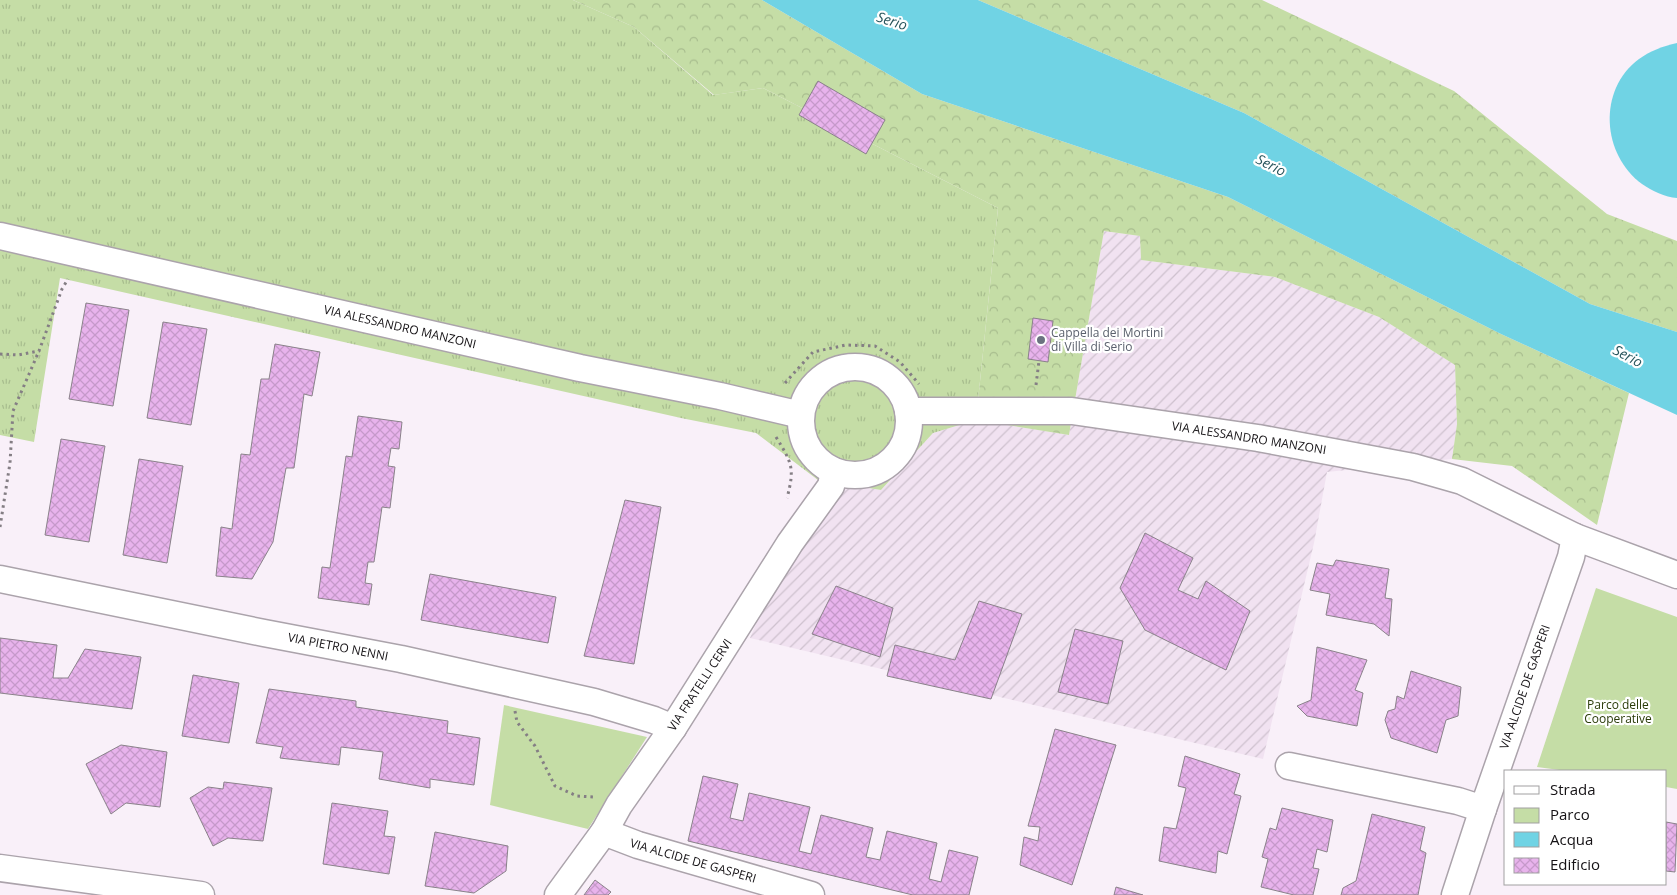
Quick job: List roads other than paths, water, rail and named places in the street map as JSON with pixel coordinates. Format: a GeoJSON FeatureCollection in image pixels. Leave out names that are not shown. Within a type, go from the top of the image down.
{"type":"FeatureCollection","features":[{"type":"Feature","properties":{"kind":"street","name":"VIA ALESSANDRO MANZONI"},"geometry":{"type":"LineString","coordinates":[[0,236],[580,368],[720,396],[801,415]]}},
{"type":"Feature","properties":{"kind":"street"},"geometry":{"type":"LineString","coordinates":[[862,367],[878,372],[892,382],[902,395],[908,411],[909,426],[906,440],[899,452],[889,463],[876,470],[862,474],[834,471],[816,458],[804,438],[801,415],[806,398],[816,384],[829,373],[845,368],[862,367]]}},
{"type":"Feature","properties":{"kind":"street","name":"VIA ALESSANDRO MANZONI"},"geometry":{"type":"LineString","coordinates":[[908,411],[1072,410],[1258,438],[1404,465],[1462,481],[1576,537],[1677,575]]}},
{"type":"Feature","properties":{"kind":"street","name":"VIA FRATELLI CERVI"},"geometry":{"type":"LineString","coordinates":[[558,895],[604,832],[790,543],[831,486],[834,471]]}},
{"type":"Feature","properties":{"kind":"street","name":"VIA ALCIDE DE GASPERI"},"geometry":{"type":"LineString","coordinates":[[1454,895],[1571,557],[1576,537]]}},
{"type":"Feature","properties":{"kind":"street","name":"VIA PIETRO NENNI"},"geometry":{"type":"LineString","coordinates":[[0,579],[264,634],[401,660],[594,702],[654,720],[672,728]]}},
{"type":"Feature","properties":{"kind":"street"},"geometry":{"type":"LineString","coordinates":[[1289,766],[1458,801],[1483,809]]}},
{"type":"Feature","properties":{"kind":"street","name":"VIA ALCIDE DE GASPERI"},"geometry":{"type":"LineString","coordinates":[[604,832],[638,845],[811,895]]}},
{"type":"Feature","properties":{"kind":"street"},"geometry":{"type":"LineString","coordinates":[[0,868],[201,895]]}},
{"type":"Feature","properties":{"kind":"water","name":"Serio"},"geometry":{"type":"Polygon","coordinates":[[[762,0],[978,0],[1244,113],[1590,304],[1677,332],[1677,415],[1501,334],[1228,197],[922,94],[762,0]]]}},
{"type":"Feature","properties":{"kind":"water"},"geometry":{"type":"Polygon","coordinates":[[[1677,43],[1677,198],[1663,195],[1650,189],[1629,172],[1619,157],[1612,140],[1610,122],[1611,105],[1616,88],[1625,72],[1639,59],[1662,47],[1677,43]]]}},
{"type":"Feature","properties":{"kind":"place","name":"Cappella dei Mortini di Villa di Serio"},"geometry":{"type":"Point","coordinates":[1041,340]}},
{"type":"Feature","properties":{"kind":"park label","name":"Parco delle Cooperative"},"geometry":{"type":"Point","coordinates":[1618,712]}}]}
